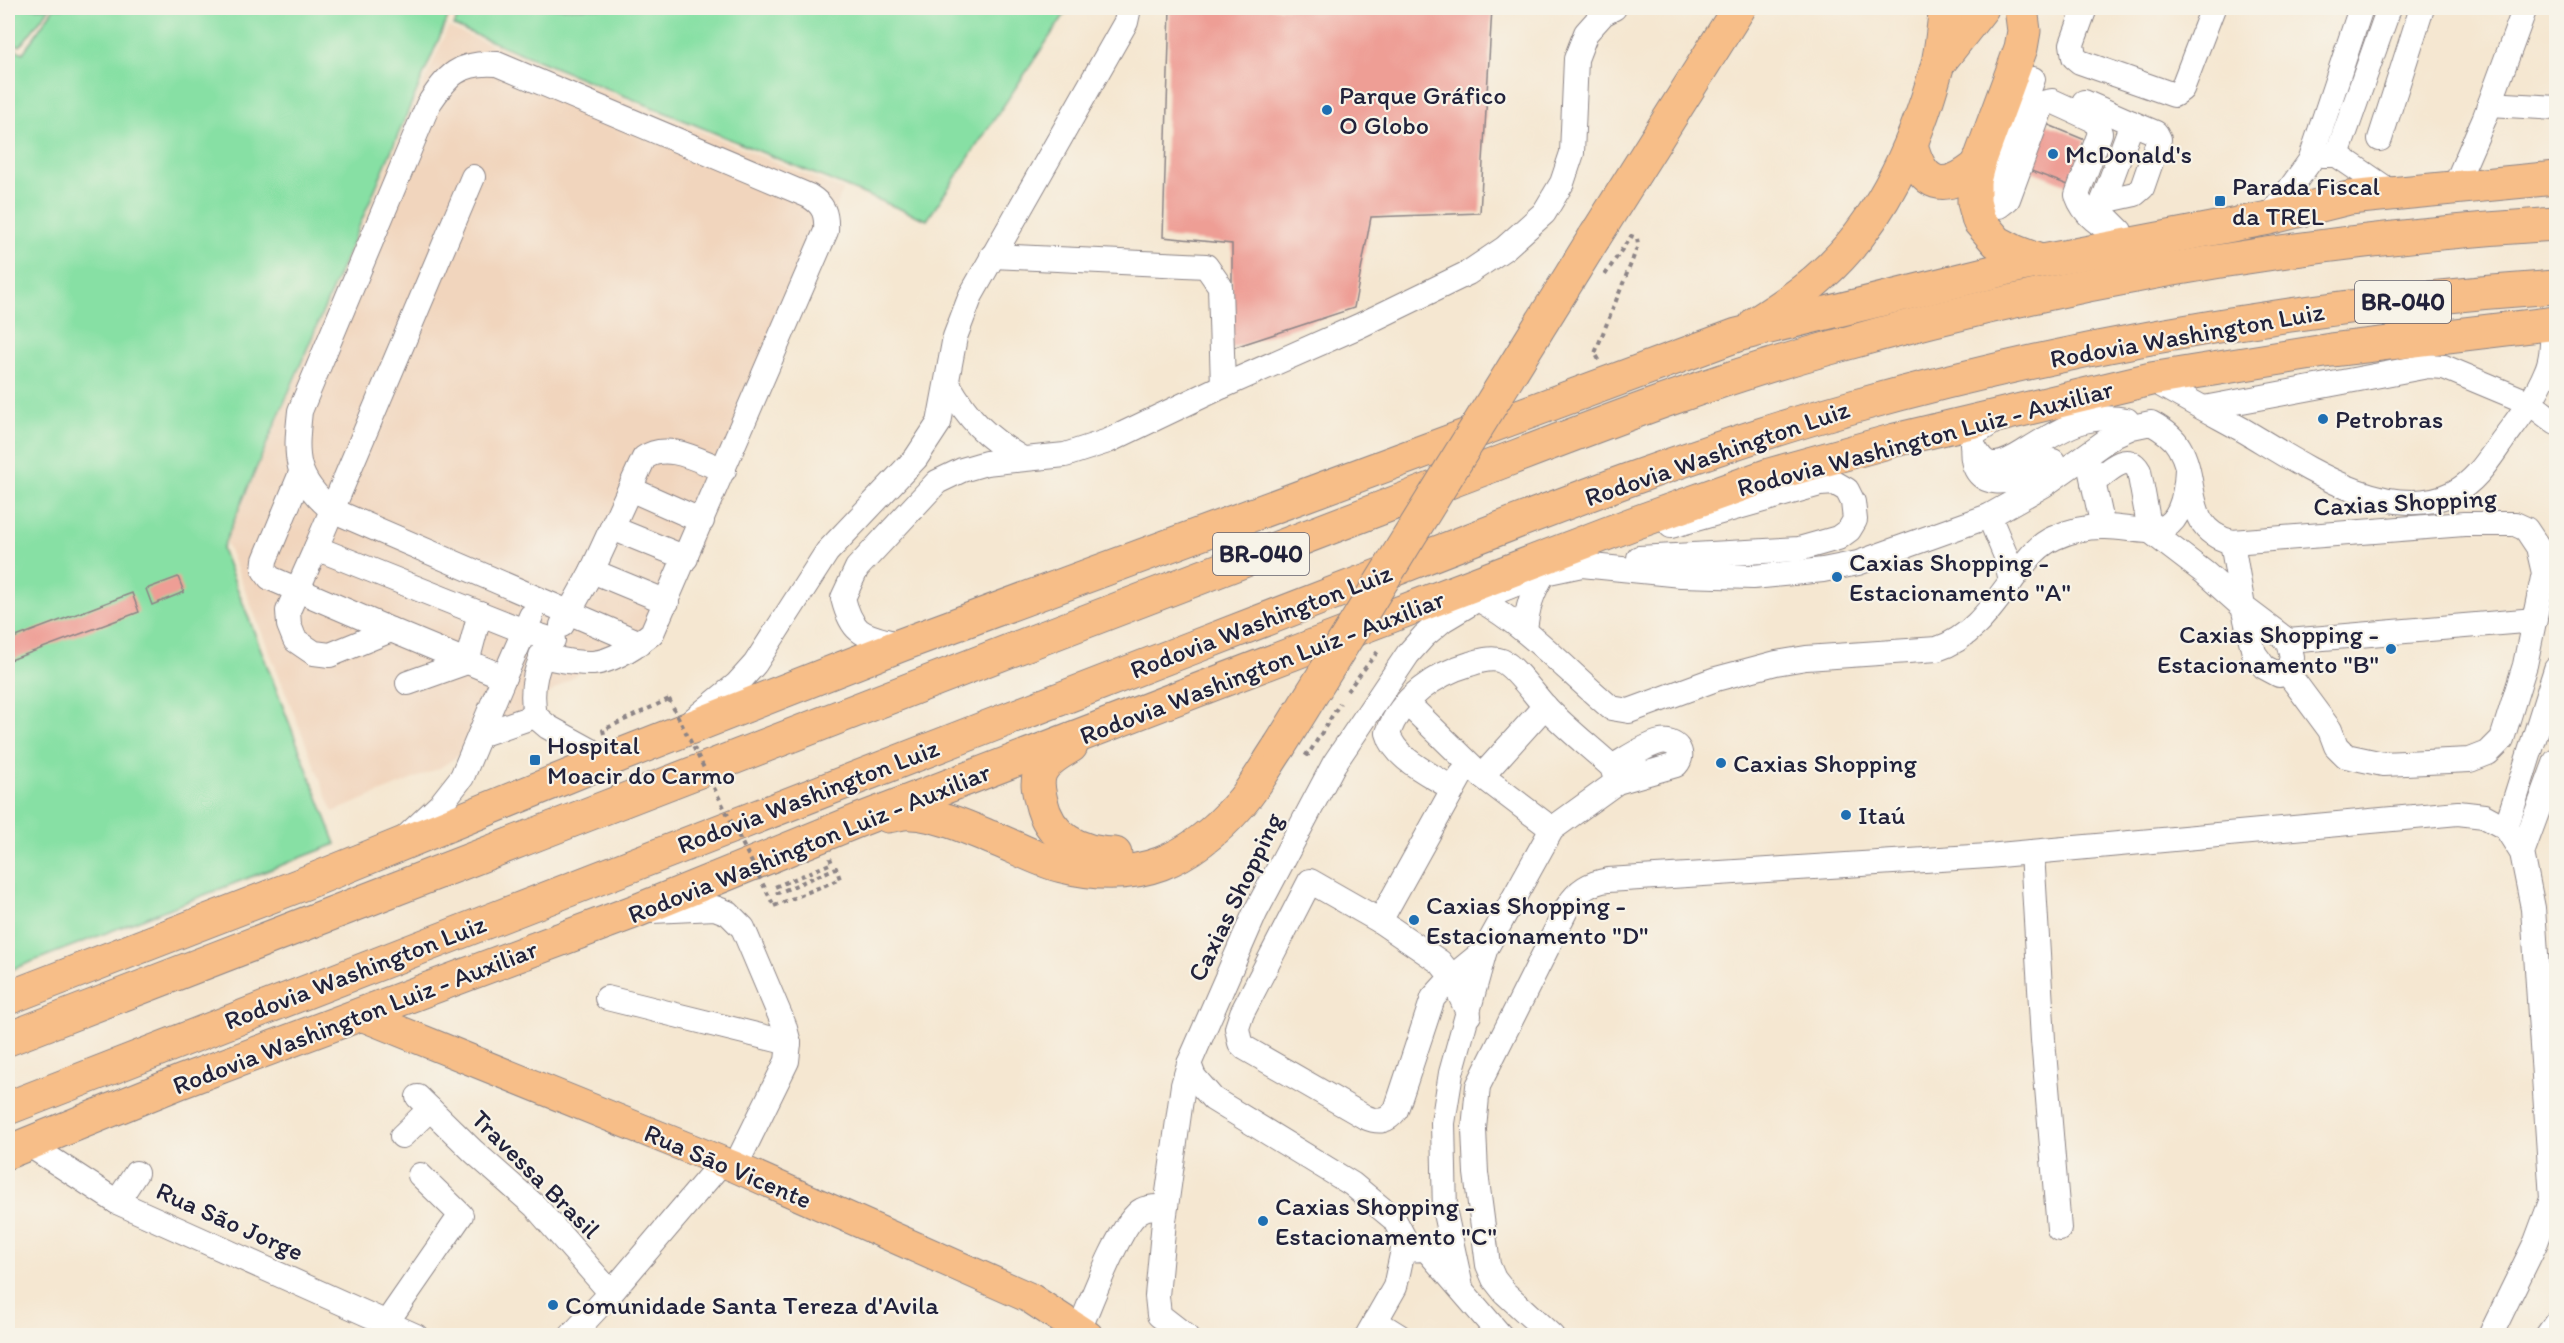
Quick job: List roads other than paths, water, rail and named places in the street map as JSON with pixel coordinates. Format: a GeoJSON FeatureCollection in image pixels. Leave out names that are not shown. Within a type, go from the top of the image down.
{"type":"FeatureCollection","features":[{"type":"Feature","properties":{"kind":"highway"},"geometry":{"type":"LineString","coordinates":[[857,821],[911,813],[954,823],[1059,866],[1094,873],[1118,874],[1144,870],[1198,843],[1242,802],[1282,748],[1717,8]]}},
{"type":"Feature","properties":{"kind":"highway"},"geometry":{"type":"LineString","coordinates":[[1584,237],[1738,8]]}},
{"type":"Feature","properties":{"kind":"highway"},"geometry":{"type":"LineString","coordinates":[[1737,335],[1797,295],[1824,273],[1851,244],[1880,206],[1911,144],[1937,65],[1946,8]]}},
{"type":"Feature","properties":{"kind":"highway"},"geometry":{"type":"LineString","coordinates":[[1937,65],[1982,8]]}},
{"type":"Feature","properties":{"kind":"highway"},"geometry":{"type":"LineString","coordinates":[[2027,15],[2021,48],[2023,74],[1978,165],[1974,181],[1974,201],[1979,221],[1985,231],[2006,248],[2040,261]]}},
{"type":"Feature","properties":{"kind":"highway"},"geometry":{"type":"LineString","coordinates":[[1911,144],[1920,168],[1926,177],[1935,183],[1947,184],[1958,180],[1978,165]]}},
{"type":"Feature","properties":{"kind":"highway"},"geometry":{"type":"LineString","coordinates":[[8,998],[395,848],[608,760],[901,645],[1737,335],[2040,261],[2269,218],[2349,198],[2556,178]]}},
{"type":"Feature","properties":{"kind":"highway","name":"BR-040"},"geometry":{"type":"LineString","coordinates":[[8,1039],[1629,414],[1822,350],[2012,301],[2167,270],[2414,236],[2556,224]]}},
{"type":"Feature","properties":{"kind":"highway","name":"Rodovia Washington Luiz"},"geometry":{"type":"LineString","coordinates":[[8,1107],[1220,635],[1753,436],[1985,373],[2102,347],[2250,322],[2358,307],[2556,287]]}},
{"type":"Feature","properties":{"kind":"highway"},"geometry":{"type":"LineString","coordinates":[[1769,475],[1822,436],[2007,385],[2191,341],[2250,322]]}},
{"type":"Feature","properties":{"kind":"highway","name":"Rodovia Washington Luiz - Auxiliar"},"geometry":{"type":"LineString","coordinates":[[18,1148],[180,1082],[636,911],[857,821],[1632,524],[1769,475],[1895,440],[2151,379],[2331,350],[2555,323]]}},
{"type":"Feature","properties":{"kind":"highway"},"geometry":{"type":"LineString","coordinates":[[1101,729],[1050,759],[1040,773],[1038,786],[1043,813],[1057,834],[1075,847],[1096,853],[1122,854],[1156,847],[1187,832],[1211,814],[1232,790],[1282,748]]}},
{"type":"Feature","properties":{"kind":"highway"},"geometry":{"type":"LineString","coordinates":[[426,876],[577,799],[673,736]]}},
{"type":"Feature","properties":{"kind":"main road","name":"Rua Sāo Vicente"},"geometry":{"type":"LineString","coordinates":[[360,1015],[728,1164],[1030,1298],[1084,1332]]}},
{"type":"Feature","properties":{"kind":"street"},"geometry":{"type":"LineString","coordinates":[[673,736],[737,684],[755,664],[827,552],[916,458],[939,423],[955,337],[971,295],[1126,22],[1129,8]]}},
{"type":"Feature","properties":{"kind":"street"},"geometry":{"type":"LineString","coordinates":[[901,645],[861,634],[848,618],[843,598],[857,568],[938,482],[962,470],[986,463],[1065,455],[1108,441],[1223,386],[1359,326],[1468,273],[1505,248],[1544,213],[1563,183],[1572,153],[1576,59],[1586,33],[1603,14],[1614,8]]}},
{"type":"Feature","properties":{"kind":"street"},"geometry":{"type":"LineString","coordinates":[[2085,8],[2072,44],[2074,57],[2080,62],[2174,95],[2182,89],[2213,8]]}},
{"type":"Feature","properties":{"kind":"street"},"geometry":{"type":"LineString","coordinates":[[2269,218],[2310,161],[2361,8]]}},
{"type":"Feature","properties":{"kind":"street"},"geometry":{"type":"LineString","coordinates":[[2337,154],[2389,8]]}},
{"type":"Feature","properties":{"kind":"street"},"geometry":{"type":"LineString","coordinates":[[2380,139],[2422,8]]}},
{"type":"Feature","properties":{"kind":"street"},"geometry":{"type":"LineString","coordinates":[[2455,186],[2490,104],[2525,8]]}},
{"type":"Feature","properties":{"kind":"street"},"geometry":{"type":"LineString","coordinates":[[316,548],[524,631],[547,648],[593,663],[606,660],[640,643],[652,633],[667,602],[826,231],[827,216],[820,202],[497,64],[483,63],[465,67],[452,74],[428,105],[300,411],[296,446],[301,473],[313,494],[332,510],[640,643]]}},
{"type":"Feature","properties":{"kind":"street"},"geometry":{"type":"LineString","coordinates":[[2103,201],[2135,194],[2142,188],[2159,139],[2156,133],[2023,74],[1991,200],[1999,206],[2008,200],[2042,106],[2052,101],[2096,121],[2100,134],[2077,195],[2088,217],[2132,243]]}},
{"type":"Feature","properties":{"kind":"street"},"geometry":{"type":"LineString","coordinates":[[2490,104],[2556,108]]}},
{"type":"Feature","properties":{"kind":"street"},"geometry":{"type":"LineString","coordinates":[[2132,123],[2103,201],[2102,213],[2132,243]]}},
{"type":"Feature","properties":{"kind":"street"},"geometry":{"type":"LineString","coordinates":[[2310,161],[2323,154],[2337,154],[2394,194]]}},
{"type":"Feature","properties":{"kind":"street"},"geometry":{"type":"LineString","coordinates":[[391,630],[330,655],[314,653],[296,640],[289,625],[288,611],[473,177]]}},
{"type":"Feature","properties":{"kind":"street"},"geometry":{"type":"LineString","coordinates":[[992,256],[1206,266],[1220,286],[1223,386]]}},
{"type":"Feature","properties":{"kind":"street"},"geometry":{"type":"LineString","coordinates":[[2151,379],[2326,478],[2378,498],[2404,502],[2431,500],[2451,494],[2469,483],[2530,403],[2547,372],[2555,323]]}},
{"type":"Feature","properties":{"kind":"street"},"geometry":{"type":"LineString","coordinates":[[2204,408],[2428,366],[2444,366],[2530,403],[2556,423]]}},
{"type":"Feature","properties":{"kind":"street"},"geometry":{"type":"LineString","coordinates":[[948,384],[966,414],[994,442],[1020,458]]}},
{"type":"Feature","properties":{"kind":"street"},"geometry":{"type":"LineString","coordinates":[[2021,410],[1994,421],[1974,434],[1973,454],[1995,465],[2013,459],[2060,430],[2078,422],[2101,417],[2119,421],[2151,423],[2167,433],[2179,447],[2187,469],[2193,506],[2199,519],[2210,532],[2223,540],[2232,542],[2242,607],[2254,653],[2264,667],[2279,675],[2287,672],[2292,658],[2288,641],[2242,607],[2205,573],[2150,531],[2139,471],[2135,464],[2128,461],[2121,462],[2093,483]]}},
{"type":"Feature","properties":{"kind":"street","name":"Caxias Shopping"},"geometry":{"type":"LineString","coordinates":[[1608,563],[1707,576],[1753,577],[1823,570],[1858,563],[1989,516],[2044,485],[2116,434],[2132,427],[2151,423]]}},
{"type":"Feature","properties":{"kind":"street"},"geometry":{"type":"LineString","coordinates":[[608,760],[548,727],[535,716],[532,696],[547,648],[592,571],[644,458],[654,451],[665,449],[724,470]]}},
{"type":"Feature","properties":{"kind":"street"},"geometry":{"type":"LineString","coordinates":[[2087,454],[2103,527]]}},
{"type":"Feature","properties":{"kind":"street"},"geometry":{"type":"LineString","coordinates":[[1478,599],[1502,612],[1611,708],[1629,711],[1716,679],[1767,665],[1806,658],[1937,649],[1953,644],[1980,621],[2039,547],[2050,539],[2076,530],[2103,527],[2150,531],[2169,524],[2180,511],[2186,493],[2187,469]]}},
{"type":"Feature","properties":{"kind":"street"},"geometry":{"type":"LineString","coordinates":[[301,473],[265,560],[264,570],[270,578],[504,677]]}},
{"type":"Feature","properties":{"kind":"street","name":"Caxias Shopping"},"geometry":{"type":"LineString","coordinates":[[1170,1329],[1157,1296],[1165,1207],[1182,1085],[1189,1064],[1255,913],[1334,764],[1418,643],[1443,620],[1478,599],[1544,573],[1582,565],[1799,549],[1819,545],[1838,538],[1849,530],[1855,520],[1854,502],[1847,490],[1835,483],[1820,484],[1510,572]]}},
{"type":"Feature","properties":{"kind":"street"},"geometry":{"type":"LineString","coordinates":[[630,489],[702,520]]}},
{"type":"Feature","properties":{"kind":"street"},"geometry":{"type":"LineString","coordinates":[[1989,516],[2005,554],[2011,581]]}},
{"type":"Feature","properties":{"kind":"street","name":"Caxias Shopping"},"geometry":{"type":"LineString","coordinates":[[2232,542],[2464,524],[2515,524],[2526,529],[2538,547],[2544,573],[2525,665],[2502,739],[2488,753],[2470,760],[2383,764],[2346,756],[2336,746],[2330,730],[2287,672]]}},
{"type":"Feature","properties":{"kind":"street"},"geometry":{"type":"LineString","coordinates":[[612,528],[686,558]]}},
{"type":"Feature","properties":{"kind":"street"},"geometry":{"type":"LineString","coordinates":[[827,552],[857,568]]}},
{"type":"Feature","properties":{"kind":"street"},"geometry":{"type":"LineString","coordinates":[[592,571],[667,602]]}},
{"type":"Feature","properties":{"kind":"street"},"geometry":{"type":"LineString","coordinates":[[1525,631],[1527,610],[1532,593],[1544,573]]}},
{"type":"Feature","properties":{"kind":"street"},"geometry":{"type":"LineString","coordinates":[[395,848],[457,784],[538,599]]}},
{"type":"Feature","properties":{"kind":"street"},"geometry":{"type":"LineString","coordinates":[[467,662],[480,613]]}},
{"type":"Feature","properties":{"kind":"street"},"geometry":{"type":"LineString","coordinates":[[2288,641],[2535,620]]}},
{"type":"Feature","properties":{"kind":"street"},"geometry":{"type":"LineString","coordinates":[[1453,789],[1398,753],[1391,744],[1388,733],[1407,702],[1440,675],[1481,660],[1502,661],[1511,668],[1545,706],[1614,774],[1552,829],[1485,950],[1469,1015],[1451,1073],[1443,1123],[1445,1213],[1461,1287]]}},
{"type":"Feature","properties":{"kind":"street"},"geometry":{"type":"LineString","coordinates":[[408,683],[467,662]]}},
{"type":"Feature","properties":{"kind":"street"},"geometry":{"type":"LineString","coordinates":[[2506,828],[2556,669]]}},
{"type":"Feature","properties":{"kind":"street"},"geometry":{"type":"LineString","coordinates":[[1407,702],[1475,769],[1552,829]]}},
{"type":"Feature","properties":{"kind":"street"},"geometry":{"type":"LineString","coordinates":[[1380,921],[1453,789],[1545,706]]}},
{"type":"Feature","properties":{"kind":"street"},"geometry":{"type":"LineString","coordinates":[[480,735],[535,716]]}},
{"type":"Feature","properties":{"kind":"street"},"geometry":{"type":"LineString","coordinates":[[2522,853],[2556,761]]}},
{"type":"Feature","properties":{"kind":"street"},"geometry":{"type":"LineString","coordinates":[[1552,1335],[1505,1293],[1494,1279],[1488,1264],[1476,1173],[1474,1130],[1478,1086],[1574,896],[1595,882],[2032,852],[2458,813],[2484,816],[2506,828],[2522,853],[2533,908],[2552,1199],[2536,1242],[2490,1335]]}},
{"type":"Feature","properties":{"kind":"street"},"geometry":{"type":"LineString","coordinates":[[2032,852],[2043,1040],[2059,1229]]}},
{"type":"Feature","properties":{"kind":"street"},"geometry":{"type":"LineString","coordinates":[[1469,1015],[1452,977],[1440,962],[1380,921],[1310,881],[1250,997],[1237,1028],[1240,1042],[1245,1048],[1375,1121],[1384,1121],[1396,1110],[1433,998],[1452,977],[1485,950]]}},
{"type":"Feature","properties":{"kind":"street"},"geometry":{"type":"LineString","coordinates":[[571,1335],[728,1164],[787,1061],[789,1042],[776,1004],[743,928],[728,913],[715,908],[636,911]]}},
{"type":"Feature","properties":{"kind":"street"},"geometry":{"type":"LineString","coordinates":[[607,998],[789,1042]]}},
{"type":"Feature","properties":{"kind":"street"},"geometry":{"type":"LineString","coordinates":[[1189,1064],[1194,1077],[1213,1099],[1352,1184],[1394,1219],[1411,1245],[1461,1287],[1501,1335]]}},
{"type":"Feature","properties":{"kind":"street"},"geometry":{"type":"LineString","coordinates":[[1179,1115],[1213,1099]]}},
{"type":"Feature","properties":{"kind":"street","name":"Travessa Brasil"},"geometry":{"type":"LineString","coordinates":[[402,1136],[424,1103],[473,1151],[535,1206],[611,1293]]}},
{"type":"Feature","properties":{"kind":"street","name":"Rua São Jorge"},"geometry":{"type":"LineString","coordinates":[[18,1148],[117,1202],[416,1335]]}},
{"type":"Feature","properties":{"kind":"street"},"geometry":{"type":"LineString","coordinates":[[117,1202],[136,1173]]}},
{"type":"Feature","properties":{"kind":"street"},"geometry":{"type":"LineString","coordinates":[[387,1322],[461,1215],[420,1175]]}},
{"type":"Feature","properties":{"kind":"street"},"geometry":{"type":"LineString","coordinates":[[1084,1332],[1096,1288],[1128,1222],[1142,1210],[1165,1207]]}},
{"type":"Feature","properties":{"kind":"street"},"geometry":{"type":"LineString","coordinates":[[1399,1335],[1371,1328],[1395,1287],[1411,1245],[1448,1222]]}},
{"type":"Feature","properties":{"kind":"street"},"geometry":{"type":"LineString","coordinates":[[2547,1335],[2556,1323]]}},
{"type":"Feature","properties":{"kind":"place","name":"Parque Gráfico O Globo"},"geometry":{"type":"Point","coordinates":[1327,110]}},
{"type":"Feature","properties":{"kind":"place","name":"McDonald's"},"geometry":{"type":"Point","coordinates":[2053,154]}},
{"type":"Feature","properties":{"kind":"place","name":"Parada Fiscal da TREL"},"geometry":{"type":"Point","coordinates":[2220,201]}},
{"type":"Feature","properties":{"kind":"place","name":"Petrobras"},"geometry":{"type":"Point","coordinates":[2323,419]}},
{"type":"Feature","properties":{"kind":"place","name":"Caxias Shopping - Estacionamento \"A\""},"geometry":{"type":"Point","coordinates":[1837,577]}},
{"type":"Feature","properties":{"kind":"place","name":"Caxias Shopping - Estacionamento \"B\""},"geometry":{"type":"Point","coordinates":[2391,649]}},
{"type":"Feature","properties":{"kind":"place","name":"Hospital Moacir do Carmo"},"geometry":{"type":"Point","coordinates":[535,760]}},
{"type":"Feature","properties":{"kind":"place","name":"Caxias Shopping"},"geometry":{"type":"Point","coordinates":[1721,763]}},
{"type":"Feature","properties":{"kind":"place","name":"Itaú"},"geometry":{"type":"Point","coordinates":[1846,815]}},
{"type":"Feature","properties":{"kind":"place","name":"Caxias Shopping - Estacionamento \"D\""},"geometry":{"type":"Point","coordinates":[1414,920]}},
{"type":"Feature","properties":{"kind":"place","name":"Caxias Shopping - Estacionamento \"C\""},"geometry":{"type":"Point","coordinates":[1263,1221]}},
{"type":"Feature","properties":{"kind":"place","name":"Comunidade Santa Tereza d'Avila"},"geometry":{"type":"Point","coordinates":[553,1305]}}]}
